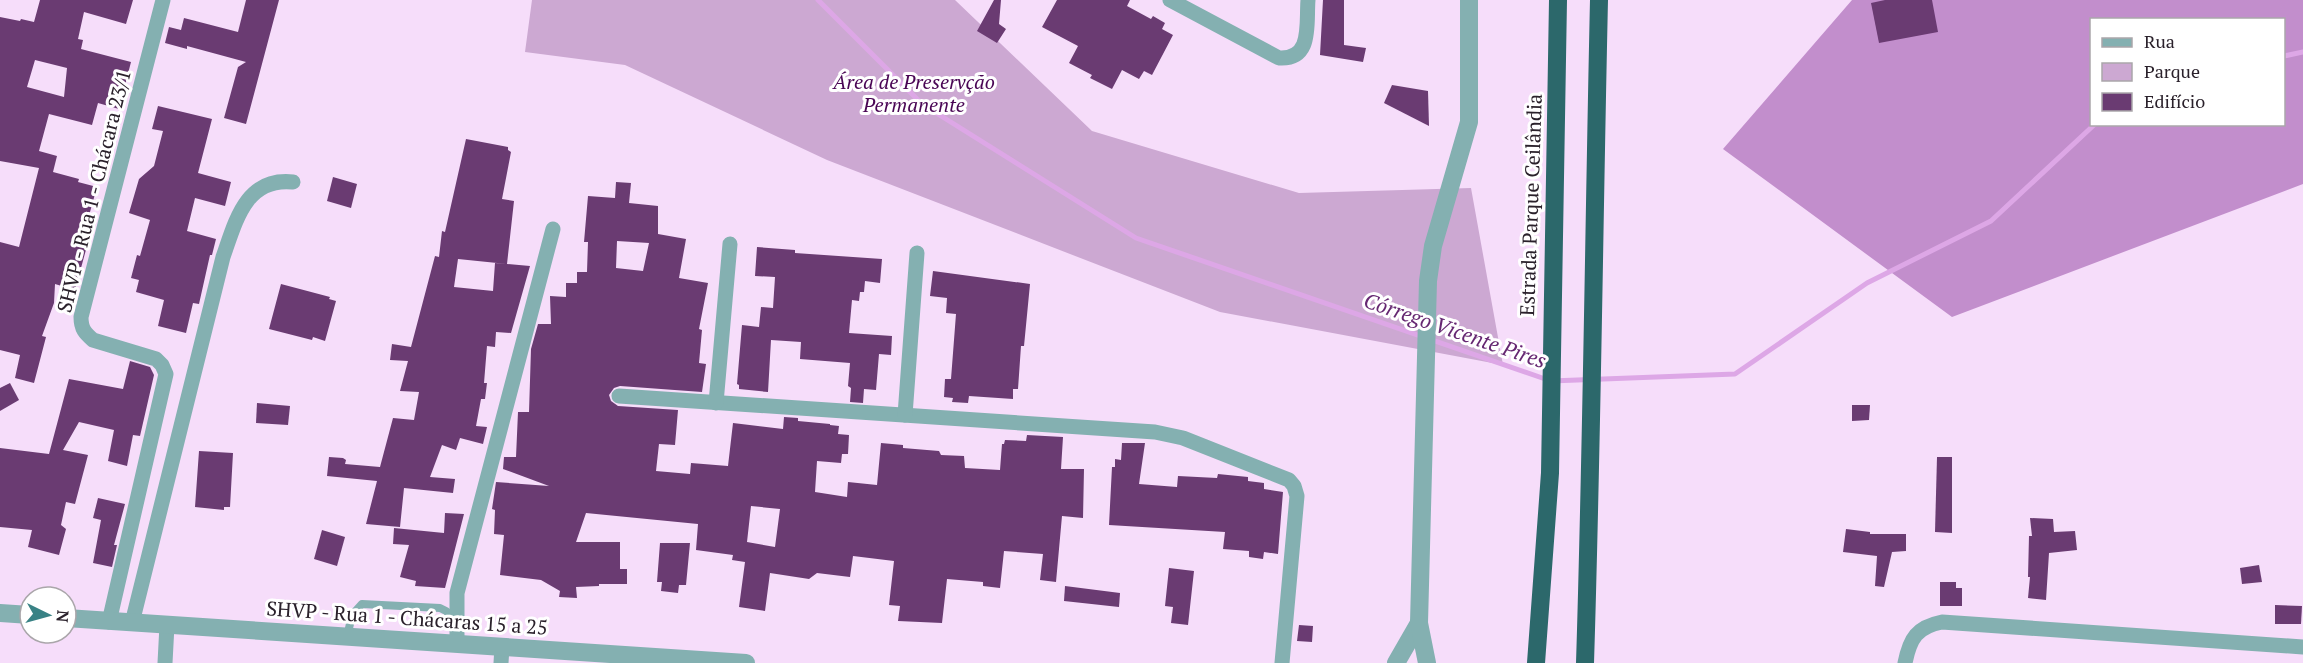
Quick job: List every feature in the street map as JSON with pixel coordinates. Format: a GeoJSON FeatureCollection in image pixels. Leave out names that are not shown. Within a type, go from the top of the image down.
{"type":"FeatureCollection","features":[{"type":"Feature","properties":{"kind":"highway","name":"Estrada Parque Ceilândia"},"geometry":{"type":"LineString","coordinates":[[1536,663],[1550,473],[1558,0]]}},
{"type":"Feature","properties":{"kind":"highway"},"geometry":{"type":"LineString","coordinates":[[1586,663],[1593,398],[1592,323],[1599,0]]}},
{"type":"Feature","properties":{"kind":"street","name":"SHVP - Rua 1 - Chácara 23/1"},"geometry":{"type":"LineString","coordinates":[[109,622],[166,374],[156,359],[93,340],[85,334],[81,326],[81,317],[163,0]]}},
{"type":"Feature","properties":{"kind":"street"},"geometry":{"type":"LineString","coordinates":[[1170,0],[1279,58],[1297,56],[1305,46],[1308,0]]}},
{"type":"Feature","properties":{"kind":"street"},"geometry":{"type":"LineString","coordinates":[[1427,663],[1419,623],[1428,281],[1433,246],[1469,122],[1469,0]]}},
{"type":"Feature","properties":{"kind":"street"},"geometry":{"type":"LineString","coordinates":[[132,623],[220,268],[232,229],[247,200],[261,186],[276,180],[293,182]]}},
{"type":"Feature","properties":{"kind":"street"},"geometry":{"type":"LineString","coordinates":[[457,644],[457,593],[553,229]]}},
{"type":"Feature","properties":{"kind":"street"},"geometry":{"type":"LineString","coordinates":[[716,403],[730,244]]}},
{"type":"Feature","properties":{"kind":"street"},"geometry":{"type":"LineString","coordinates":[[905,415],[917,253]]}},
{"type":"Feature","properties":{"kind":"street"},"geometry":{"type":"LineString","coordinates":[[620,396],[1155,432],[1183,438],[1289,480],[1297,496],[1282,663]]}},
{"type":"Feature","properties":{"kind":"street"},"geometry":{"type":"LineString","coordinates":[[0,613],[18,614]]}},
{"type":"Feature","properties":{"kind":"street","name":"SHVP - Rua 1 - Chácaras 15 a 25"},"geometry":{"type":"LineString","coordinates":[[78,619],[457,644],[502,655],[746,663]]}},
{"type":"Feature","properties":{"kind":"street"},"geometry":{"type":"LineString","coordinates":[[1905,663],[1912,639],[1927,625],[1942,622],[2303,647]]}},
{"type":"Feature","properties":{"kind":"street"},"geometry":{"type":"LineString","coordinates":[[1395,663],[1419,623]]}},
{"type":"Feature","properties":{"kind":"street"},"geometry":{"type":"LineString","coordinates":[[165,663],[167,625]]}},
{"type":"Feature","properties":{"kind":"lane"},"geometry":{"type":"LineString","coordinates":[[347,637],[352,615],[362,604],[440,608],[457,621]]}},
{"type":"Feature","properties":{"kind":"green space","name":"Área de Preservção Permanente"},"geometry":{"type":"Polygon","coordinates":[[[532,0],[955,0],[1092,131],[1299,193],[1471,188],[1503,365],[1220,312],[827,160],[625,65],[525,52],[532,0]]]}},
{"type":"Feature","properties":{"kind":"shaded area"},"geometry":{"type":"Polygon","coordinates":[[[1852,0],[2303,0],[2303,184],[1952,317],[1723,149],[1852,0]]]}},
{"type":"Feature","properties":{"kind":"building"},"geometry":{"type":"Polygon","coordinates":[[[40,0],[133,0],[126,24],[84,12],[78,39],[83,40],[81,49],[131,62],[119,109],[98,103],[92,125],[49,114],[39,151],[57,156],[53,172],[97,187],[81,244],[87,246],[75,290],[55,284],[54,303],[42,336],[46,337],[34,383],[15,378],[20,355],[0,350],[0,242],[19,247],[39,168],[0,161],[0,17],[34,22],[40,0]],[[35,60],[27,87],[64,97],[67,68],[35,60]]]}},
{"type":"Feature","properties":{"kind":"building"},"geometry":{"type":"Polygon","coordinates":[[[246,0],[279,0],[246,124],[224,118],[238,67],[246,62],[187,46],[187,49],[165,43],[169,27],[181,30],[184,18],[238,32],[246,0]]]}},
{"type":"Feature","properties":{"kind":"building"},"geometry":{"type":"Polygon","coordinates":[[[994,0],[1001,0],[999,24],[1006,29],[997,43],[977,31],[994,0]]]}},
{"type":"Feature","properties":{"kind":"building"},"geometry":{"type":"Polygon","coordinates":[[[1057,0],[1130,0],[1127,6],[1151,19],[1153,16],[1165,23],[1162,29],[1173,35],[1152,75],[1144,71],[1139,79],[1122,70],[1112,89],[1090,78],[1092,75],[1069,63],[1078,46],[1042,27],[1057,0]]]}},
{"type":"Feature","properties":{"kind":"building"},"geometry":{"type":"Polygon","coordinates":[[[1323,0],[1344,0],[1344,45],[1366,48],[1363,62],[1320,55],[1323,0]]]}},
{"type":"Feature","properties":{"kind":"building"},"geometry":{"type":"Polygon","coordinates":[[[1885,0],[1932,0],[1938,32],[1879,43],[1871,3],[1885,0]]]}},
{"type":"Feature","properties":{"kind":"building"},"geometry":{"type":"Polygon","coordinates":[[[1392,85],[1428,91],[1429,126],[1384,103],[1392,85]]]}},
{"type":"Feature","properties":{"kind":"building"},"geometry":{"type":"Polygon","coordinates":[[[158,106],[212,119],[198,173],[231,182],[225,206],[195,198],[187,231],[216,239],[199,304],[193,303],[186,333],[158,326],[164,300],[136,292],[139,280],[131,278],[150,220],[129,213],[139,179],[154,166],[163,131],[152,129],[158,106]]]}},
{"type":"Feature","properties":{"kind":"building"},"geometry":{"type":"Polygon","coordinates":[[[466,139],[508,147],[511,152],[502,199],[514,201],[507,264],[458,259],[454,287],[493,291],[495,263],[530,266],[511,333],[496,332],[495,347],[487,346],[485,399],[481,399],[476,426],[487,427],[483,444],[460,438],[456,450],[442,445],[430,477],[455,479],[453,493],[404,488],[400,527],[366,524],[377,481],[327,476],[329,457],[343,458],[346,460],[345,464],[380,467],[393,418],[414,420],[419,392],[400,391],[408,361],[390,360],[392,344],[411,347],[435,256],[439,257],[442,231],[445,232],[466,139]]]}},
{"type":"Feature","properties":{"kind":"building"},"geometry":{"type":"Polygon","coordinates":[[[333,177],[357,184],[351,208],[327,201],[333,177]]]}},
{"type":"Feature","properties":{"kind":"building"},"geometry":{"type":"Polygon","coordinates":[[[616,182],[631,183],[629,203],[658,206],[658,234],[686,239],[679,278],[708,283],[699,329],[702,330],[699,363],[706,364],[702,392],[620,386],[614,388],[609,395],[611,401],[618,406],[678,410],[675,445],[659,444],[656,471],[690,474],[691,463],[728,466],[733,423],[783,429],[784,417],[839,426],[838,434],[849,435],[848,454],[842,454],[841,463],[817,461],[815,492],[847,497],[848,482],[877,485],[881,443],[903,445],[903,448],[939,451],[941,455],[964,456],[965,468],[1000,470],[1002,444],[1005,440],[1026,441],[1027,435],[1063,437],[1061,469],[1084,469],[1083,518],[1062,516],[1056,582],[1040,580],[1043,554],[1004,551],[1000,588],[983,586],[983,582],[947,579],[942,623],[898,621],[900,606],[889,605],[894,561],[853,556],[850,577],[817,573],[809,579],[770,573],[765,611],[739,607],[745,562],[732,560],[733,555],[696,550],[698,524],[586,513],[576,542],[620,542],[620,569],[627,569],[627,584],[576,587],[577,598],[559,597],[560,591],[541,580],[500,575],[504,535],[494,534],[495,510],[492,509],[496,482],[549,486],[503,469],[504,457],[516,457],[518,412],[529,412],[531,349],[538,324],[551,324],[550,296],[566,297],[566,283],[577,283],[577,272],[587,272],[588,242],[584,242],[588,196],[615,198],[616,182]],[[617,241],[616,268],[643,271],[649,243],[617,241]],[[751,506],[747,542],[775,547],[780,509],[751,506]]]}},
{"type":"Feature","properties":{"kind":"building"},"geometry":{"type":"Polygon","coordinates":[[[757,247],[795,250],[795,253],[882,259],[880,283],[865,281],[864,292],[860,292],[859,301],[852,300],[849,333],[892,336],[891,355],[879,354],[876,390],[864,389],[863,403],[850,402],[851,388],[848,386],[850,363],[800,359],[801,342],[771,340],[768,392],[739,389],[737,384],[742,325],[759,327],[761,307],[773,308],[775,277],[755,276],[757,247]]]}},
{"type":"Feature","properties":{"kind":"building"},"geometry":{"type":"Polygon","coordinates":[[[933,271],[1030,284],[1024,346],[1021,346],[1018,389],[1013,389],[1013,399],[969,396],[968,403],[952,402],[953,398],[944,397],[945,379],[951,379],[956,314],[946,313],[947,298],[930,296],[933,271]]]}},
{"type":"Feature","properties":{"kind":"building"},"geometry":{"type":"Polygon","coordinates":[[[281,284],[330,297],[329,299],[336,301],[325,341],[269,329],[281,284]]]}},
{"type":"Feature","properties":{"kind":"building"},"geometry":{"type":"Polygon","coordinates":[[[130,361],[150,367],[154,375],[140,436],[133,435],[127,466],[108,461],[114,430],[79,422],[63,450],[88,455],[75,504],[66,502],[61,525],[66,529],[59,555],[28,547],[32,530],[0,527],[0,448],[49,454],[69,379],[123,389],[130,361]]]}},
{"type":"Feature","properties":{"kind":"building"},"geometry":{"type":"Polygon","coordinates":[[[10,383],[19,400],[0,411],[0,388],[10,383]]]}},
{"type":"Feature","properties":{"kind":"building"},"geometry":{"type":"Polygon","coordinates":[[[257,403],[290,406],[288,425],[256,423],[257,403]]]}},
{"type":"Feature","properties":{"kind":"building"},"geometry":{"type":"Polygon","coordinates":[[[1852,405],[1870,405],[1869,420],[1852,421],[1852,405]]]}},
{"type":"Feature","properties":{"kind":"building"},"geometry":{"type":"Polygon","coordinates":[[[1122,443],[1145,443],[1139,484],[1177,487],[1178,476],[1217,478],[1218,474],[1248,477],[1248,481],[1264,483],[1264,489],[1283,492],[1278,554],[1264,552],[1263,559],[1249,557],[1249,551],[1223,549],[1225,532],[1109,525],[1112,467],[1115,467],[1115,459],[1121,460],[1122,443]]]}},
{"type":"Feature","properties":{"kind":"building"},"geometry":{"type":"Polygon","coordinates":[[[199,451],[233,453],[230,507],[224,507],[224,510],[195,507],[199,451]]]}},
{"type":"Feature","properties":{"kind":"building"},"geometry":{"type":"Polygon","coordinates":[[[1937,457],[1952,457],[1952,533],[1935,532],[1937,457]]]}},
{"type":"Feature","properties":{"kind":"building"},"geometry":{"type":"Polygon","coordinates":[[[98,498],[125,504],[114,545],[117,545],[112,567],[93,563],[101,520],[93,518],[98,498]]]}},
{"type":"Feature","properties":{"kind":"building"},"geometry":{"type":"Polygon","coordinates":[[[445,513],[464,514],[445,588],[415,586],[416,581],[400,577],[409,545],[393,544],[394,528],[444,533],[445,513]]]}},
{"type":"Feature","properties":{"kind":"building"},"geometry":{"type":"Polygon","coordinates":[[[2030,518],[2053,519],[2054,532],[2075,531],[2077,550],[2049,553],[2046,600],[2028,598],[2029,536],[2032,536],[2030,518]]]}},
{"type":"Feature","properties":{"kind":"building"},"geometry":{"type":"Polygon","coordinates":[[[1846,529],[1870,532],[1870,534],[1906,534],[1906,551],[1892,552],[1884,587],[1875,586],[1877,556],[1843,552],[1846,529]]]}},
{"type":"Feature","properties":{"kind":"building"},"geometry":{"type":"Polygon","coordinates":[[[322,530],[345,537],[337,566],[314,559],[322,530]]]}},
{"type":"Feature","properties":{"kind":"building"},"geometry":{"type":"Polygon","coordinates":[[[660,543],[690,543],[686,585],[679,585],[678,593],[661,591],[662,582],[657,582],[660,543]]]}},
{"type":"Feature","properties":{"kind":"building"},"geometry":{"type":"Polygon","coordinates":[[[2259,565],[2262,582],[2242,584],[2240,568],[2259,565]]]}},
{"type":"Feature","properties":{"kind":"building"},"geometry":{"type":"Polygon","coordinates":[[[1169,568],[1194,571],[1188,625],[1171,623],[1173,607],[1165,606],[1169,568]]]}},
{"type":"Feature","properties":{"kind":"building"},"geometry":{"type":"Polygon","coordinates":[[[1940,582],[1956,582],[1956,588],[1962,588],[1962,606],[1940,606],[1940,582]]]}},
{"type":"Feature","properties":{"kind":"building"},"geometry":{"type":"Polygon","coordinates":[[[1065,586],[1120,593],[1119,607],[1064,601],[1065,586]]]}},
{"type":"Feature","properties":{"kind":"building"},"geometry":{"type":"Polygon","coordinates":[[[2275,605],[2302,606],[2301,624],[2275,624],[2275,605]]]}},
{"type":"Feature","properties":{"kind":"building"},"geometry":{"type":"Polygon","coordinates":[[[1299,625],[1313,626],[1312,642],[1297,641],[1299,625]]]}},
{"type":"Feature","properties":{"kind":"waterway","name":"Córrego Vicente Pires"},"geometry":{"type":"LineString","coordinates":[[818,0],[922,104],[1136,238],[1551,381],[1735,374],[1867,283],[1991,221],[2093,126]]}},
{"type":"Feature","properties":{"kind":"waterway","name":"Córrego Vicente Pires"},"geometry":{"type":"LineString","coordinates":[[2285,56],[2303,52]]}}]}
